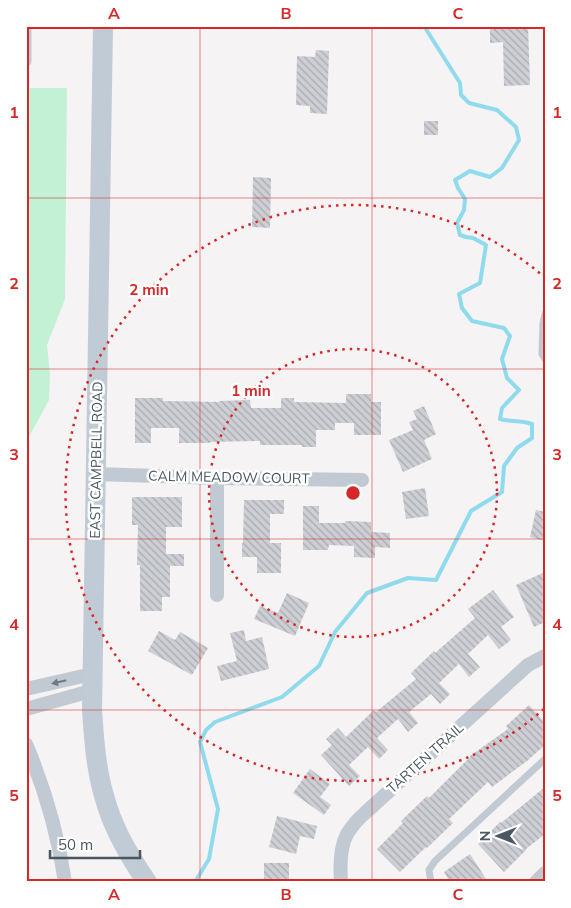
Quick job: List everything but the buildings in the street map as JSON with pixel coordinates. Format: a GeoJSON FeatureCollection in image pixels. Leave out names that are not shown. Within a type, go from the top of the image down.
{"type":"FeatureCollection","features":[{"type":"Feature","properties":{"kind":"main road","name":"EAST CAMPBELL ROAD"},"geometry":{"type":"LineString","coordinates":[[103,26],[100,274],[91,683],[96,756],[104,798],[120,837],[147,882]]}},
{"type":"Feature","properties":{"kind":"street","name":"CALM MEADOW COURT"},"geometry":{"type":"LineString","coordinates":[[96,474],[362,480]]}},
{"type":"Feature","properties":{"kind":"street"},"geometry":{"type":"LineString","coordinates":[[217,478],[217,595]]}},
{"type":"Feature","properties":{"kind":"street","name":"TARTEN TRAIL"},"geometry":{"type":"LineString","coordinates":[[340,882],[340,862],[346,836],[354,824],[528,665],[545,656]]}},
{"type":"Feature","properties":{"kind":"street"},"geometry":{"type":"LineString","coordinates":[[26,690],[91,683]]}},
{"type":"Feature","properties":{"kind":"street"},"geometry":{"type":"LineString","coordinates":[[26,709],[91,683]]}},
{"type":"Feature","properties":{"kind":"street"},"geometry":{"type":"LineString","coordinates":[[26,744],[36,767],[54,824],[65,882]]}},
{"type":"Feature","properties":{"kind":"street"},"geometry":{"type":"LineString","coordinates":[[536,882],[545,873]]}},
{"type":"Feature","properties":{"kind":"lane"},"geometry":{"type":"LineString","coordinates":[[26,64],[28,62],[28,26]]}},
{"type":"Feature","properties":{"kind":"lane"},"geometry":{"type":"LineString","coordinates":[[545,314],[542,354],[545,359]]}},
{"type":"Feature","properties":{"kind":"lane"},"geometry":{"type":"LineString","coordinates":[[430,882],[429,870],[434,861],[545,759]]}},
{"type":"Feature","properties":{"kind":"green space"},"geometry":{"type":"Polygon","coordinates":[[[26,88],[67,88],[65,299],[47,345],[50,374],[49,400],[30,435],[26,436],[26,88]]]}},
{"type":"Feature","properties":{"kind":"waterway"},"geometry":{"type":"LineString","coordinates":[[195,882],[209,859],[218,809],[200,742],[206,730],[215,722],[282,697],[319,666],[335,632],[367,593],[408,578],[436,580],[471,511],[502,492],[504,466],[517,448],[532,438],[532,424],[500,419],[502,408],[519,390],[507,378],[502,359],[510,336],[504,328],[472,321],[462,308],[459,294],[480,283],[486,245],[473,238],[460,235],[457,223],[464,210],[465,199],[455,180],[470,171],[490,177],[502,168],[519,140],[516,127],[497,110],[469,103],[461,95],[460,83],[424,26]]}}]}
